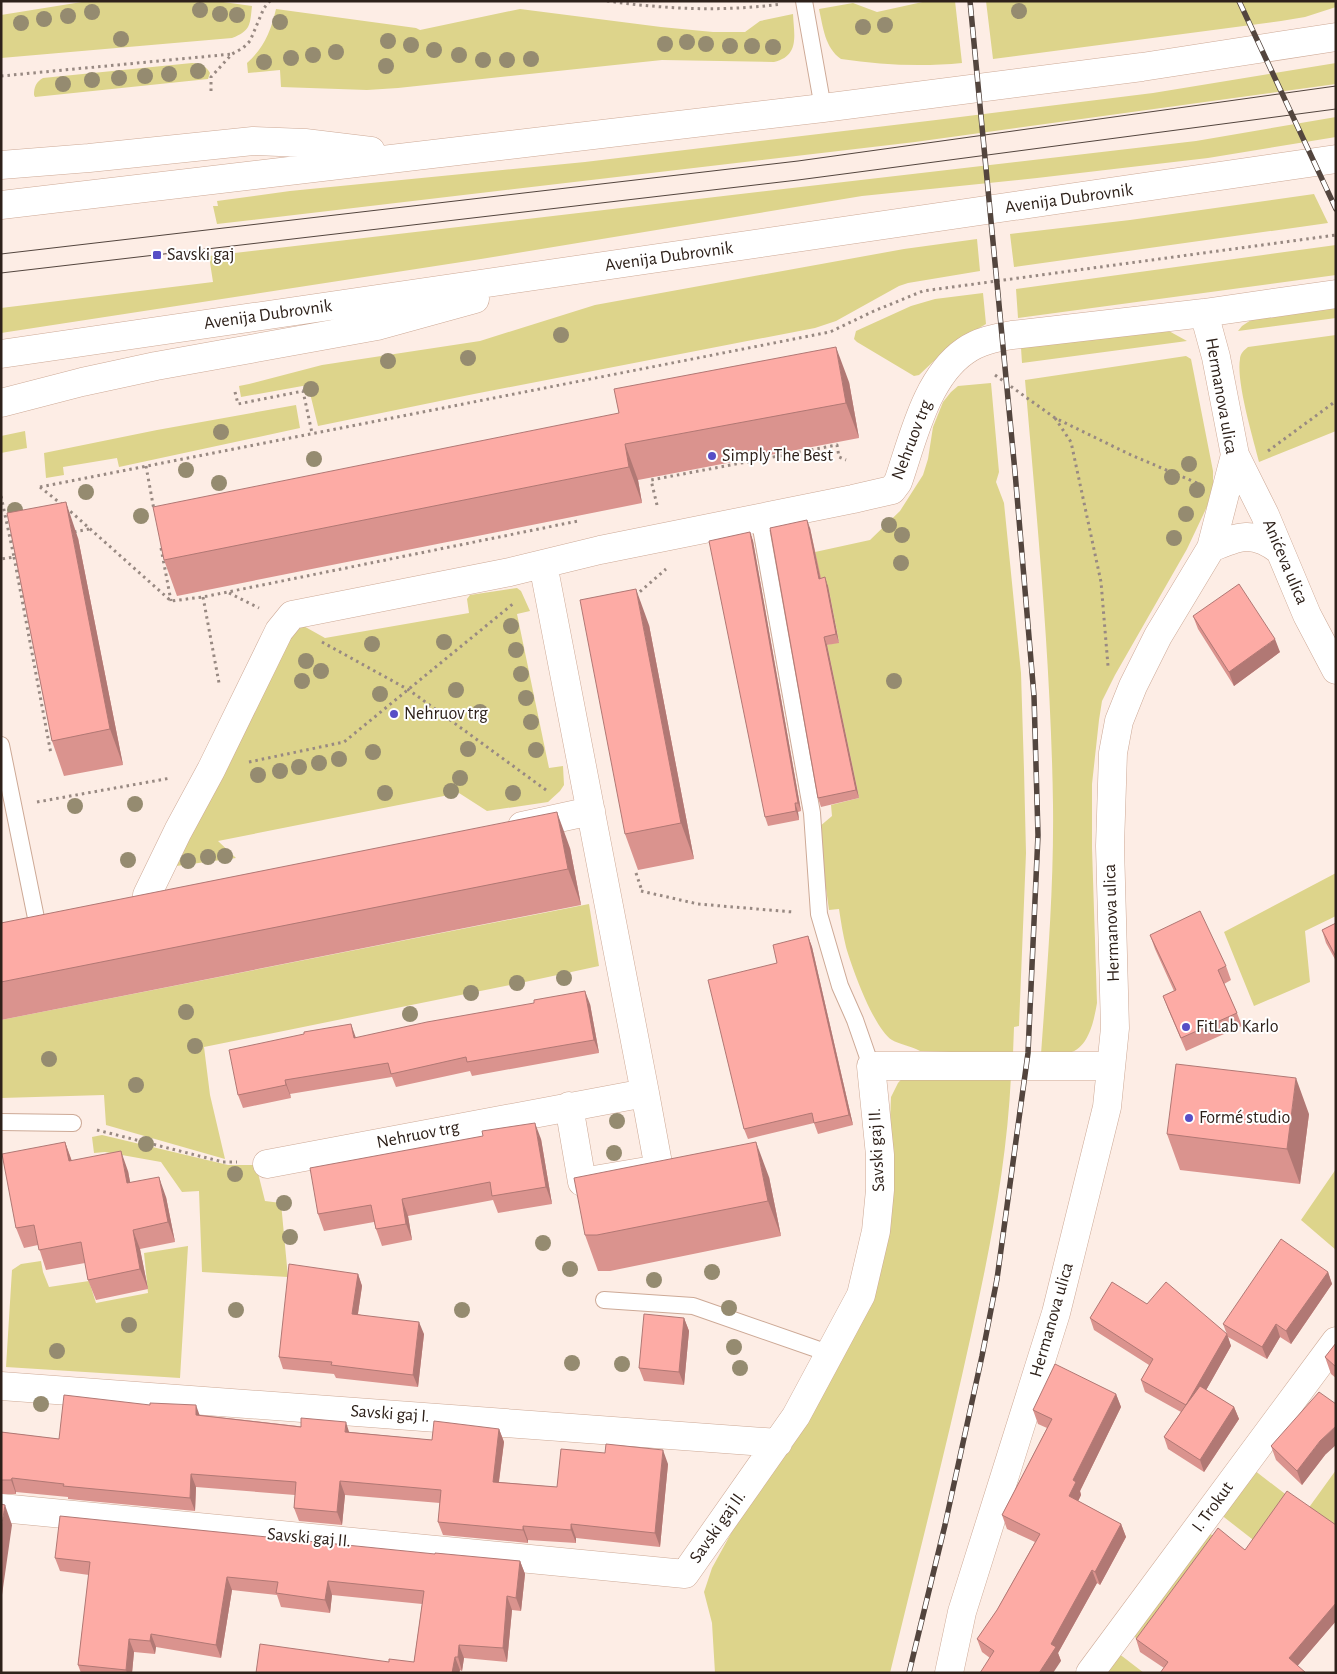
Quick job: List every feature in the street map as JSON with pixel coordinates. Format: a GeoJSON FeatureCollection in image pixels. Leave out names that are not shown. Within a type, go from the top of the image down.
{"type":"FeatureCollection","features":[{"type":"Feature","properties":{"kind":"street"},"geometry":{"type":"LineString","coordinates":[[1,205],[823,108],[1142,67],[1336,37]]}},
{"type":"Feature","properties":{"kind":"street"},"geometry":{"type":"LineString","coordinates":[[1,165],[254,142],[306,143],[356,148],[402,157]]}},
{"type":"Feature","properties":{"kind":"street","name":"Avenija Dubrovnik"},"geometry":{"type":"LineString","coordinates":[[1,354],[1336,159]]}},
{"type":"Feature","properties":{"kind":"street"},"geometry":{"type":"LineString","coordinates":[[1,403],[82,382],[156,366],[377,326],[577,270]]}},
{"type":"Feature","properties":{"kind":"street","name":"Hermanova ulica"},"geometry":{"type":"LineString","coordinates":[[949,1673],[962,1612],[1056,1313],[1107,1107],[1115,1028],[1110,846],[1113,753],[1119,721],[1133,686],[1158,636],[1211,548],[1235,454],[1216,358],[1204,314],[1336,294]]}},
{"type":"Feature","properties":{"kind":"street","name":"Nehruov trg"},"geometry":{"type":"LineString","coordinates":[[121,901],[160,893],[178,831],[211,770],[279,631],[292,615],[892,490],[898,482],[929,395],[949,365],[965,351],[983,341],[1032,332],[1204,314]]}},
{"type":"Feature","properties":{"kind":"street","name":"Anićeva ulica"},"geometry":{"type":"LineString","coordinates":[[1235,454],[1265,515],[1307,616],[1336,670]]}},
{"type":"Feature","properties":{"kind":"street"},"geometry":{"type":"LineString","coordinates":[[1211,548],[1234,538],[1252,537],[1266,541],[1279,550]]}},
{"type":"Feature","properties":{"kind":"street"},"geometry":{"type":"LineString","coordinates":[[543,564],[659,1169],[582,1182],[569,1106]]}},
{"type":"Feature","properties":{"kind":"street"},"geometry":{"type":"LineString","coordinates":[[497,830],[591,811]]}},
{"type":"Feature","properties":{"kind":"street"},"geometry":{"type":"LineString","coordinates":[[10,924],[49,916]]}},
{"type":"Feature","properties":{"kind":"street"},"geometry":{"type":"LineString","coordinates":[[871,1066],[1111,1066]]}},
{"type":"Feature","properties":{"kind":"street","name":"Savski gaj II."},"geometry":{"type":"LineString","coordinates":[[1,1508],[685,1574],[796,1416],[861,1295],[876,1231],[880,1190],[880,1155],[871,1066]]}},
{"type":"Feature","properties":{"kind":"street","name":"Nehruov trg"},"geometry":{"type":"LineString","coordinates":[[266,1164],[645,1093]]}},
{"type":"Feature","properties":{"kind":"street","name":"I. Trokut"},"geometry":{"type":"LineString","coordinates":[[1090,1673],[1336,1341]]}},
{"type":"Feature","properties":{"kind":"street","name":"Savski gaj I."},"geometry":{"type":"LineString","coordinates":[[1,1386],[778,1443]]}},
{"type":"Feature","properties":{"kind":"lane"},"geometry":{"type":"LineString","coordinates":[[804,1],[823,108]]}},
{"type":"Feature","properties":{"kind":"lane"},"geometry":{"type":"LineString","coordinates":[[759,517],[812,813],[819,914],[840,986],[855,1020],[871,1066]]}},
{"type":"Feature","properties":{"kind":"lane"},"geometry":{"type":"LineString","coordinates":[[1,745],[49,916]]}},
{"type":"Feature","properties":{"kind":"lane"},"geometry":{"type":"LineString","coordinates":[[1,1122],[73,1123]]}},
{"type":"Feature","properties":{"kind":"lane"},"geometry":{"type":"LineString","coordinates":[[604,1300],[693,1306],[830,1354]]}},
{"type":"Feature","properties":{"kind":"path"},"geometry":{"type":"LineString","coordinates":[[211,91],[211,77],[232,54],[243,48],[250,41],[264,8],[270,1]]}},
{"type":"Feature","properties":{"kind":"path"},"geometry":{"type":"LineString","coordinates":[[607,1],[632,5],[705,10],[782,4]]}},
{"type":"Feature","properties":{"kind":"path"},"geometry":{"type":"LineString","coordinates":[[1,76],[232,54]]}},
{"type":"Feature","properties":{"kind":"path"},"geometry":{"type":"LineString","coordinates":[[579,521],[203,598],[171,602],[40,487],[830,332],[923,291],[1336,235]]}},
{"type":"Feature","properties":{"kind":"path"},"geometry":{"type":"LineString","coordinates":[[995,375],[1055,418],[1131,455],[1201,484]]}},
{"type":"Feature","properties":{"kind":"path"},"geometry":{"type":"LineString","coordinates":[[235,392],[238,404],[303,391],[312,433]]}},
{"type":"Feature","properties":{"kind":"path"},"geometry":{"type":"LineString","coordinates":[[1267,452],[1336,400]]}},
{"type":"Feature","properties":{"kind":"path"},"geometry":{"type":"LineString","coordinates":[[1055,418],[1071,442],[1101,582],[1109,675]]}},
{"type":"Feature","properties":{"kind":"path"},"geometry":{"type":"LineString","coordinates":[[658,512],[651,480],[836,445],[839,457],[846,460]]}},
{"type":"Feature","properties":{"kind":"path"},"geometry":{"type":"LineString","coordinates":[[146,466],[155,514]]}},
{"type":"Feature","properties":{"kind":"path"},"geometry":{"type":"LineString","coordinates":[[1,496],[51,754]]}},
{"type":"Feature","properties":{"kind":"path"},"geometry":{"type":"LineString","coordinates":[[70,533],[90,529]]}},
{"type":"Feature","properties":{"kind":"path"},"geometry":{"type":"LineString","coordinates":[[160,543],[171,602]]}},
{"type":"Feature","properties":{"kind":"path"},"geometry":{"type":"LineString","coordinates":[[1,559],[14,557]]}},
{"type":"Feature","properties":{"kind":"path"},"geometry":{"type":"LineString","coordinates":[[633,597],[670,566]]}},
{"type":"Feature","properties":{"kind":"path"},"geometry":{"type":"LineString","coordinates":[[228,592],[262,610]]}},
{"type":"Feature","properties":{"kind":"path"},"geometry":{"type":"LineString","coordinates":[[203,598],[220,688]]}},
{"type":"Feature","properties":{"kind":"path"},"geometry":{"type":"LineString","coordinates":[[240,764],[344,742],[520,599]]}},
{"type":"Feature","properties":{"kind":"path"},"geometry":{"type":"LineString","coordinates":[[322,642],[409,690],[550,793]]}},
{"type":"Feature","properties":{"kind":"path"},"geometry":{"type":"LineString","coordinates":[[35,803],[175,778]]}},
{"type":"Feature","properties":{"kind":"path"},"geometry":{"type":"LineString","coordinates":[[633,889],[698,904],[800,913]]}},
{"type":"Feature","properties":{"kind":"path"},"geometry":{"type":"LineString","coordinates":[[73,1123],[223,1162],[266,1164]]}},
{"type":"Feature","properties":{"kind":"shaded area"},"geometry":{"type":"Polygon","coordinates":[[[88,1],[216,1],[252,6],[251,18],[246,30],[232,38],[1,58],[1,15],[88,1]]]}},
{"type":"Feature","properties":{"kind":"shaded area"},"geometry":{"type":"Polygon","coordinates":[[[927,1],[955,1],[962,63],[901,65],[841,59],[828,43],[819,9],[853,3],[877,12],[927,1]]]}},
{"type":"Feature","properties":{"kind":"shaded area"},"geometry":{"type":"Polygon","coordinates":[[[986,1],[1336,1],[1336,7],[1305,17],[1281,21],[993,59],[986,1]]]}},
{"type":"Feature","properties":{"kind":"shaded area"},"geometry":{"type":"Polygon","coordinates":[[[276,9],[420,30],[520,9],[713,32],[745,32],[760,21],[793,14],[794,44],[788,55],[774,62],[662,60],[398,88],[367,90],[281,87],[280,70],[248,73],[247,63],[266,39],[276,9]]]}},
{"type":"Feature","properties":{"kind":"shaded area"},"geometry":{"type":"Polygon","coordinates":[[[192,63],[200,64],[207,68],[210,73],[208,79],[35,97],[34,95],[36,85],[43,78],[192,63]]]}},
{"type":"Feature","properties":{"kind":"shaded area"},"geometry":{"type":"Polygon","coordinates":[[[1336,63],[1336,84],[915,142],[217,224],[213,206],[218,206],[217,201],[290,191],[585,162],[1153,93],[1336,63]]]}},
{"type":"Feature","properties":{"kind":"shaded area"},"geometry":{"type":"Polygon","coordinates":[[[1336,117],[1336,137],[1208,158],[862,196],[481,259],[1,333],[1,308],[213,282],[209,256],[1196,141],[1336,117]]]}},
{"type":"Feature","properties":{"kind":"shaded area"},"geometry":{"type":"Polygon","coordinates":[[[1314,194],[1328,223],[1014,267],[1010,234],[1130,220],[1314,194]]]}},
{"type":"Feature","properties":{"kind":"shaded area"},"geometry":{"type":"Polygon","coordinates":[[[977,239],[980,271],[899,286],[836,321],[815,328],[318,426],[308,385],[241,397],[239,386],[322,365],[480,341],[595,305],[904,249],[977,239]]]}},
{"type":"Feature","properties":{"kind":"shaded area"},"geometry":{"type":"Polygon","coordinates":[[[1336,245],[1336,275],[1018,318],[1016,289],[1336,245]]]}},
{"type":"Feature","properties":{"kind":"shaded area"},"geometry":{"type":"Polygon","coordinates":[[[983,293],[986,324],[952,344],[919,375],[914,376],[854,339],[856,331],[911,306],[935,299],[983,293]]]}},
{"type":"Feature","properties":{"kind":"shaded area"},"geometry":{"type":"Polygon","coordinates":[[[1336,304],[1336,318],[1238,331],[1257,316],[1336,304]]]}},
{"type":"Feature","properties":{"kind":"shaded area"},"geometry":{"type":"Polygon","coordinates":[[[1167,330],[1187,341],[1022,363],[1021,348],[1167,330]]]}},
{"type":"Feature","properties":{"kind":"shaded area"},"geometry":{"type":"Polygon","coordinates":[[[1336,335],[1336,431],[1259,462],[1240,381],[1241,354],[1248,347],[1336,335]]]}},
{"type":"Feature","properties":{"kind":"shaded area"},"geometry":{"type":"Polygon","coordinates":[[[1186,356],[1191,359],[1213,471],[1213,494],[1187,549],[1102,701],[1092,784],[1097,1003],[1086,1039],[1076,1050],[1059,1055],[1041,1054],[1051,899],[1053,836],[1052,752],[1039,539],[1025,380],[1186,356]]]}},
{"type":"Feature","properties":{"kind":"shaded area"},"geometry":{"type":"Polygon","coordinates":[[[991,383],[999,472],[996,482],[1004,503],[1021,673],[1026,853],[1019,1026],[1014,1027],[1013,1054],[920,1051],[892,1040],[878,1024],[864,997],[849,957],[839,909],[829,910],[818,832],[819,827],[832,816],[831,805],[859,798],[827,645],[839,642],[828,586],[822,587],[815,552],[870,540],[900,511],[923,475],[928,459],[933,427],[943,402],[958,386],[991,383]]]}},
{"type":"Feature","properties":{"kind":"shaded area"},"geometry":{"type":"Polygon","coordinates":[[[296,405],[300,428],[119,467],[117,458],[63,467],[64,475],[46,478],[44,453],[296,405]]]}},
{"type":"Feature","properties":{"kind":"shaded area"},"geometry":{"type":"Polygon","coordinates":[[[25,431],[27,448],[1,453],[1,436],[25,431]]]}},
{"type":"Feature","properties":{"kind":"shaded area"},"geometry":{"type":"Polygon","coordinates":[[[517,588],[521,591],[530,611],[517,614],[549,768],[563,766],[564,785],[548,802],[487,811],[459,793],[218,841],[236,858],[176,866],[203,806],[282,647],[300,624],[325,638],[469,613],[467,599],[470,595],[517,588]]]}},
{"type":"Feature","properties":{"kind":"shaded area"},"geometry":{"type":"Polygon","coordinates":[[[1336,873],[1336,916],[1305,931],[1310,982],[1254,1006],[1224,932],[1336,873]]]}},
{"type":"Feature","properties":{"kind":"shaded area"},"geometry":{"type":"Polygon","coordinates":[[[589,904],[599,966],[204,1047],[210,1095],[225,1159],[106,1125],[104,1095],[1,1098],[1,1020],[589,904]]]}},
{"type":"Feature","properties":{"kind":"shaded area"},"geometry":{"type":"Polygon","coordinates":[[[906,1074],[1011,1076],[1002,1170],[986,1264],[953,1413],[890,1673],[715,1673],[712,1623],[704,1592],[712,1568],[756,1488],[831,1370],[887,1198],[891,1097],[898,1083],[906,1074]]]}},
{"type":"Feature","properties":{"kind":"shaded area"},"geometry":{"type":"Polygon","coordinates":[[[102,1135],[228,1165],[256,1165],[265,1201],[281,1203],[288,1277],[202,1272],[199,1191],[182,1192],[161,1162],[105,1152],[94,1153],[92,1137],[102,1135]]]}},
{"type":"Feature","properties":{"kind":"shaded area"},"geometry":{"type":"Polygon","coordinates":[[[1336,1169],[1336,1250],[1301,1220],[1336,1169]]]}},
{"type":"Feature","properties":{"kind":"shaded area"},"geometry":{"type":"Polygon","coordinates":[[[188,1246],[180,1378],[6,1367],[12,1270],[21,1264],[41,1261],[49,1287],[89,1281],[96,1303],[148,1293],[144,1253],[188,1246]]]}},
{"type":"Feature","properties":{"kind":"shaded area"},"geometry":{"type":"Polygon","coordinates":[[[1254,1470],[1302,1507],[1261,1546],[1220,1514],[1254,1470]]]}},
{"type":"Feature","properties":{"kind":"shaded area"},"geometry":{"type":"Polygon","coordinates":[[[1336,1470],[1336,1554],[1305,1513],[1336,1470]]]}},
{"type":"Feature","properties":{"kind":"shaded area"},"geometry":{"type":"Polygon","coordinates":[[[1207,1532],[1222,1541],[1145,1645],[1131,1634],[1207,1532]]]}},
{"type":"Feature","properties":{"kind":"shaded area"},"geometry":{"type":"Polygon","coordinates":[[[1118,1653],[1144,1673],[1103,1673],[1118,1653]]]}},
{"type":"Feature","properties":{"kind":"building"},"geometry":{"type":"Polygon","coordinates":[[[836,347],[846,403],[625,444],[629,467],[164,560],[153,507],[619,413],[614,389],[836,347]]]}},
{"type":"Feature","properties":{"kind":"building"},"geometry":{"type":"Polygon","coordinates":[[[66,502],[110,729],[52,741],[7,513],[66,502]]]}},
{"type":"Feature","properties":{"kind":"building"},"geometry":{"type":"Polygon","coordinates":[[[807,520],[819,579],[825,577],[836,634],[824,637],[856,790],[818,798],[770,528],[807,520]]]}},
{"type":"Feature","properties":{"kind":"building"},"geometry":{"type":"Polygon","coordinates":[[[750,532],[798,803],[795,803],[796,811],[765,817],[709,541],[750,532]]]}},
{"type":"Feature","properties":{"kind":"building"},"geometry":{"type":"Polygon","coordinates":[[[1239,584],[1275,639],[1229,672],[1193,616],[1239,584]]]}},
{"type":"Feature","properties":{"kind":"building"},"geometry":{"type":"Polygon","coordinates":[[[636,589],[681,823],[625,834],[580,600],[636,589]]]}},
{"type":"Feature","properties":{"kind":"building"},"geometry":{"type":"Polygon","coordinates":[[[557,812],[568,869],[1,982],[1,923],[557,812]]]}},
{"type":"Feature","properties":{"kind":"building"},"geometry":{"type":"Polygon","coordinates":[[[1200,911],[1226,966],[1218,970],[1237,1013],[1181,1038],[1163,996],[1176,990],[1150,935],[1200,911]]]}},
{"type":"Feature","properties":{"kind":"building"},"geometry":{"type":"Polygon","coordinates":[[[1336,923],[1336,955],[1335,955],[1322,930],[1336,923]]]}},
{"type":"Feature","properties":{"kind":"building"},"geometry":{"type":"Polygon","coordinates":[[[808,936],[849,1115],[814,1123],[812,1113],[744,1129],[708,980],[777,963],[773,945],[808,936]]]}},
{"type":"Feature","properties":{"kind":"building"},"geometry":{"type":"Polygon","coordinates":[[[585,991],[594,1040],[467,1062],[466,1057],[391,1074],[388,1063],[285,1080],[286,1085],[238,1095],[229,1050],[304,1034],[304,1032],[351,1024],[354,1038],[427,1022],[534,1003],[534,1000],[585,991]]]}},
{"type":"Feature","properties":{"kind":"building"},"geometry":{"type":"Polygon","coordinates":[[[1176,1064],[1296,1078],[1287,1149],[1167,1134],[1176,1064]]]}},
{"type":"Feature","properties":{"kind":"building"},"geometry":{"type":"Polygon","coordinates":[[[535,1123],[546,1187],[492,1196],[490,1182],[402,1199],[406,1224],[376,1229],[371,1205],[318,1214],[310,1168],[483,1136],[482,1131],[535,1123]]]}},
{"type":"Feature","properties":{"kind":"building"},"geometry":{"type":"Polygon","coordinates":[[[65,1142],[69,1161],[121,1151],[127,1183],[159,1177],[168,1222],[133,1230],[140,1269],[88,1280],[81,1242],[39,1250],[34,1225],[16,1228],[2,1154],[65,1142]]]}},
{"type":"Feature","properties":{"kind":"building"},"geometry":{"type":"Polygon","coordinates":[[[756,1142],[768,1201],[597,1235],[585,1235],[574,1178],[756,1142]]]}},
{"type":"Feature","properties":{"kind":"building"},"geometry":{"type":"Polygon","coordinates":[[[1281,1239],[1328,1272],[1286,1331],[1276,1324],[1262,1347],[1223,1324],[1281,1239]]]}},
{"type":"Feature","properties":{"kind":"building"},"geometry":{"type":"Polygon","coordinates":[[[289,1264],[358,1274],[352,1314],[419,1322],[413,1375],[331,1365],[332,1362],[279,1357],[289,1264]]]}},
{"type":"Feature","properties":{"kind":"building"},"geometry":{"type":"Polygon","coordinates":[[[1112,1282],[1147,1304],[1166,1282],[1227,1334],[1186,1405],[1141,1380],[1153,1359],[1090,1318],[1112,1282]]]}},
{"type":"Feature","properties":{"kind":"building"},"geometry":{"type":"Polygon","coordinates":[[[644,1314],[684,1318],[679,1372],[639,1368],[644,1314]]]}},
{"type":"Feature","properties":{"kind":"building"},"geometry":{"type":"Polygon","coordinates":[[[1336,1343],[1336,1367],[1325,1357],[1336,1343]]]}},
{"type":"Feature","properties":{"kind":"building"},"geometry":{"type":"Polygon","coordinates":[[[1055,1364],[1116,1394],[1073,1480],[1076,1482],[1069,1496],[1121,1524],[1095,1572],[1092,1570],[1051,1644],[1056,1647],[1039,1673],[980,1673],[994,1651],[977,1639],[997,1610],[1040,1534],[1002,1515],[1052,1419],[1033,1410],[1055,1364]]]}},
{"type":"Feature","properties":{"kind":"building"},"geometry":{"type":"Polygon","coordinates":[[[1200,1386],[1234,1407],[1200,1460],[1164,1437],[1200,1386]]]}},
{"type":"Feature","properties":{"kind":"building"},"geometry":{"type":"Polygon","coordinates":[[[1319,1392],[1336,1404],[1336,1426],[1320,1441],[1297,1471],[1271,1446],[1319,1392]]]}},
{"type":"Feature","properties":{"kind":"building"},"geometry":{"type":"Polygon","coordinates":[[[64,1395],[150,1405],[150,1403],[196,1405],[196,1415],[301,1427],[301,1418],[346,1422],[345,1432],[432,1440],[434,1421],[499,1429],[493,1482],[557,1487],[561,1449],[605,1453],[606,1444],[663,1450],[655,1533],[571,1524],[571,1530],[523,1526],[523,1530],[438,1522],[441,1490],[340,1481],[337,1512],[294,1508],[296,1482],[191,1474],[190,1498],[63,1486],[64,1484],[12,1478],[11,1480],[1,1480],[1,1432],[59,1439],[64,1395]]]}},
{"type":"Feature","properties":{"kind":"building"},"geometry":{"type":"Polygon","coordinates":[[[1287,1491],[1336,1525],[1336,1603],[1289,1658],[1306,1673],[1160,1673],[1168,1662],[1136,1639],[1218,1528],[1245,1550],[1287,1491]]]}},
{"type":"Feature","properties":{"kind":"building"},"geometry":{"type":"Polygon","coordinates":[[[1,1504],[5,1505],[1,1530],[1,1504]]]}},
{"type":"Feature","properties":{"kind":"building"},"geometry":{"type":"Polygon","coordinates":[[[60,1516],[520,1561],[516,1598],[507,1596],[503,1648],[459,1645],[458,1657],[455,1657],[452,1673],[256,1673],[260,1644],[389,1662],[389,1659],[414,1662],[424,1591],[328,1581],[325,1600],[276,1593],[278,1582],[227,1577],[216,1645],[151,1634],[150,1641],[129,1639],[126,1670],[78,1665],[90,1562],[55,1558],[60,1516]]]}},
{"type":"Feature","properties":{"kind":"tram line"},"geometry":{"type":"LineString","coordinates":[[1,254],[798,161],[1336,86]]}},
{"type":"Feature","properties":{"kind":"tram line"},"geometry":{"type":"LineString","coordinates":[[1,273],[798,180],[1336,109]]}},
{"type":"Feature","properties":{"kind":"railway"},"geometry":{"type":"LineString","coordinates":[[909,1673],[945,1525],[997,1279],[1028,1053],[1038,835],[1034,696],[1015,472],[970,1]]}},
{"type":"Feature","properties":{"kind":"railway"},"geometry":{"type":"LineString","coordinates":[[1239,1],[1336,209]]}},
{"type":"Feature","properties":{"kind":"place","name":"Savski gaj"},"geometry":{"type":"Point","coordinates":[157,255]}},
{"type":"Feature","properties":{"kind":"place","name":"Simply The Best"},"geometry":{"type":"Point","coordinates":[712,456]}},
{"type":"Feature","properties":{"kind":"place","name":"Nehruov trg"},"geometry":{"type":"Point","coordinates":[394,714]}},
{"type":"Feature","properties":{"kind":"place","name":"FitLab Karlo"},"geometry":{"type":"Point","coordinates":[1186,1027]}},
{"type":"Feature","properties":{"kind":"place","name":"Formé studio"},"geometry":{"type":"Point","coordinates":[1189,1118]}}]}
